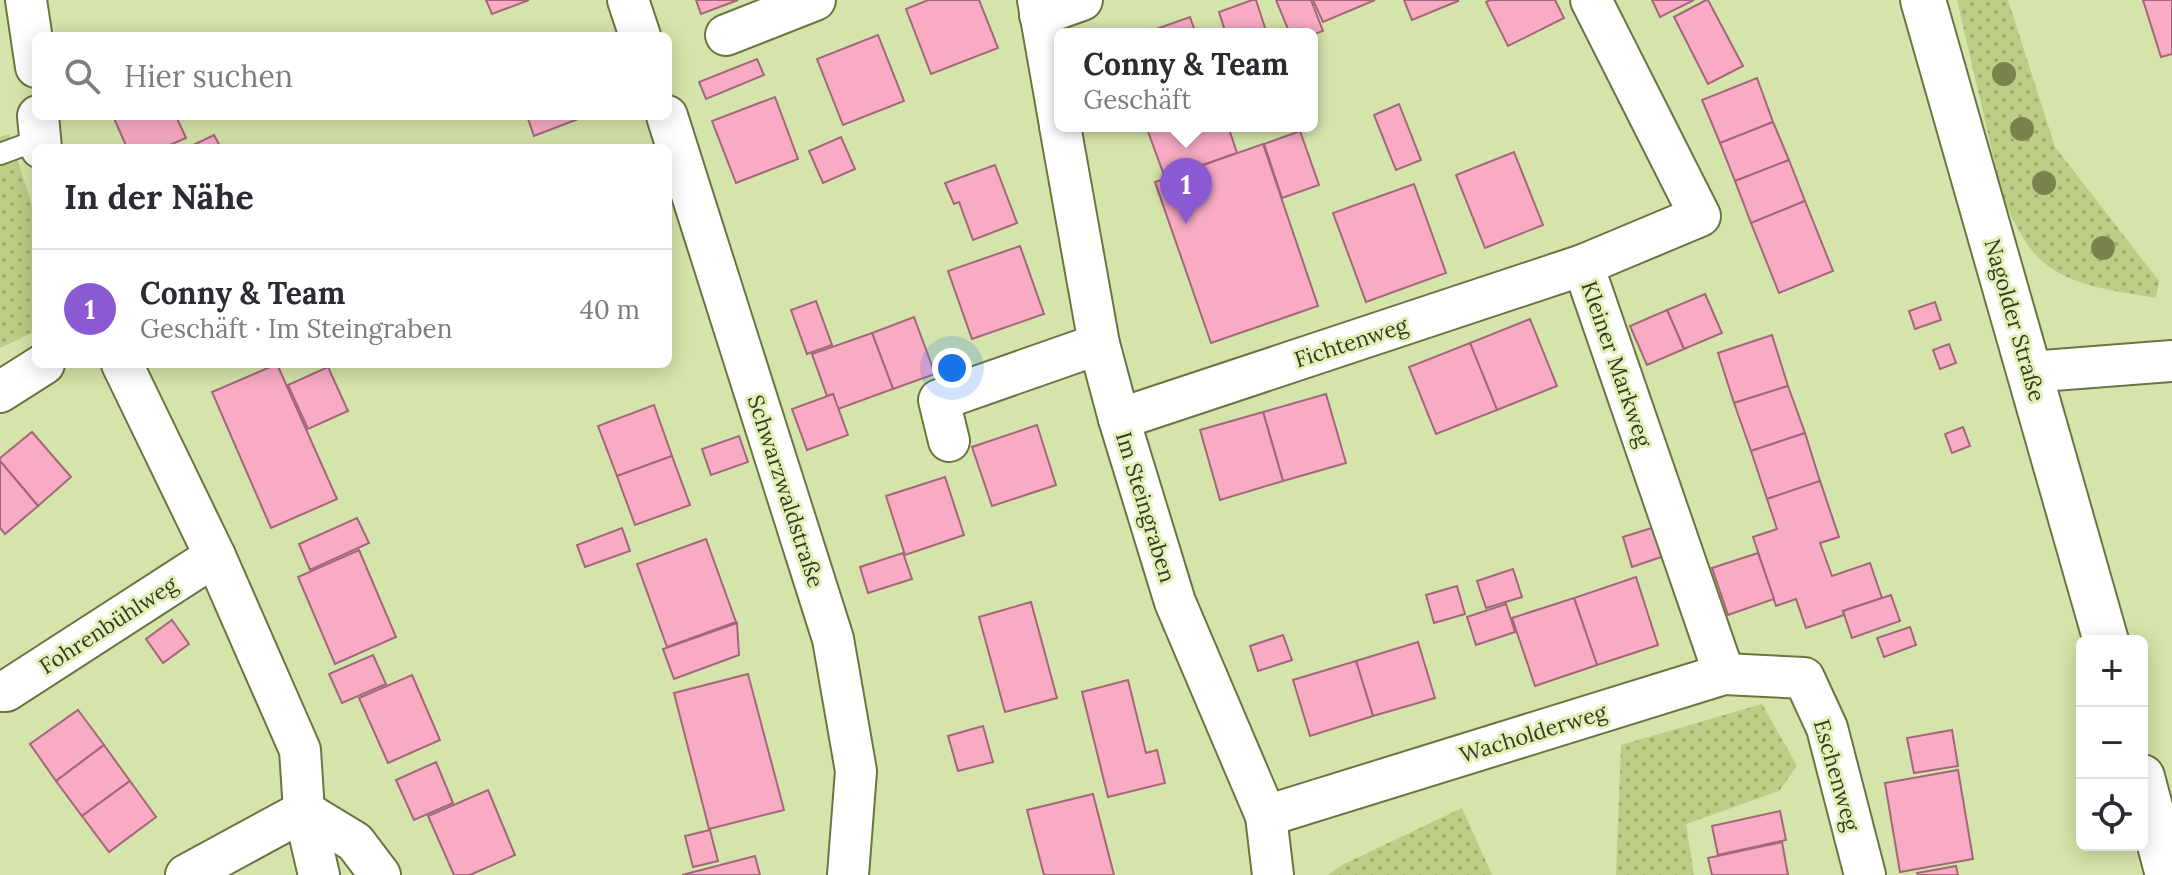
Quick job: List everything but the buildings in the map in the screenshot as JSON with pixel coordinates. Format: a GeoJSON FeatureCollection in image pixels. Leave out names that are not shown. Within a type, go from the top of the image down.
{"type":"FeatureCollection","features":[{"type":"Feature","properties":{"kind":"main road","name":"Nagolder Straße"},"geometry":{"type":"LineString","coordinates":[[1923,0],[2104,635]]}},
{"type":"Feature","properties":{"kind":"main road"},"geometry":{"type":"LineString","coordinates":[[2143,779],[2168,875]]}},
{"type":"Feature","properties":{"kind":"street"},"geometry":{"type":"LineString","coordinates":[[26,0],[32,40]]}},
{"type":"Feature","properties":{"kind":"street"},"geometry":{"type":"LineString","coordinates":[[628,0],[639,32]]}},
{"type":"Feature","properties":{"kind":"street"},"geometry":{"type":"LineString","coordinates":[[726,35],[815,0]]}},
{"type":"Feature","properties":{"kind":"street"},"geometry":{"type":"LineString","coordinates":[[1039,7],[1082,0]]}},
{"type":"Feature","properties":{"kind":"street","name":"Kleiner Markweg"},"geometry":{"type":"LineString","coordinates":[[1591,0],[1700,216],[1583,265],[1724,674]]}},
{"type":"Feature","properties":{"kind":"street","name":"Im Steingraben"},"geometry":{"type":"LineString","coordinates":[[1039,7],[1054,91]]}},
{"type":"Feature","properties":{"kind":"street","name":"Schwarzwaldstraße"},"geometry":{"type":"LineString","coordinates":[[668,120],[833,639],[856,771],[848,875]]}},
{"type":"Feature","properties":{"kind":"street","name":"Im Steingraben"},"geometry":{"type":"LineString","coordinates":[[1061,132],[1099,344],[1119,419],[1175,602],[1266,816],[1273,875]]}},
{"type":"Feature","properties":{"kind":"street","name":"Fichtenweg"},"geometry":{"type":"LineString","coordinates":[[1119,419],[1583,265]]}},
{"type":"Feature","properties":{"kind":"street"},"geometry":{"type":"LineString","coordinates":[[949,441],[939,400],[1099,344]]}},
{"type":"Feature","properties":{"kind":"street"},"geometry":{"type":"LineString","coordinates":[[2029,372],[2172,361]]}},
{"type":"Feature","properties":{"kind":"street"},"geometry":{"type":"LineString","coordinates":[[0,392],[38,368]]}},
{"type":"Feature","properties":{"kind":"street"},"geometry":{"type":"LineString","coordinates":[[124,368],[215,556],[300,750],[304,811],[319,875]]}},
{"type":"Feature","properties":{"kind":"street","name":"Fohrenbühlweg"},"geometry":{"type":"LineString","coordinates":[[0,691],[6,691],[215,556]]}},
{"type":"Feature","properties":{"kind":"street","name":"Wacholderweg"},"geometry":{"type":"LineString","coordinates":[[1266,816],[1724,674],[1804,678]]}},
{"type":"Feature","properties":{"kind":"street","name":"Eschenweg"},"geometry":{"type":"LineString","coordinates":[[1804,678],[1827,728],[1865,875]]}},
{"type":"Feature","properties":{"kind":"street"},"geometry":{"type":"LineString","coordinates":[[186,875],[304,811]]}},
{"type":"Feature","properties":{"kind":"street"},"geometry":{"type":"LineString","coordinates":[[304,811],[355,842],[380,875]]}},
{"type":"Feature","properties":{"kind":"lane"},"geometry":{"type":"LineString","coordinates":[[0,154],[39,135]]}},
{"type":"Feature","properties":{"kind":"green space"},"geometry":{"type":"Polygon","coordinates":[[[1957,0],[2008,0],[2055,147],[2159,281],[2156,298],[2068,278],[2043,262],[2025,241],[2003,198],[1957,0]]]}},
{"type":"Feature","properties":{"kind":"green space"},"geometry":{"type":"Polygon","coordinates":[[[9,134],[32,205],[32,333],[0,348],[0,137],[9,134]]]}},
{"type":"Feature","properties":{"kind":"green space"},"geometry":{"type":"Polygon","coordinates":[[[1762,704],[1797,766],[1779,791],[1686,824],[1694,875],[1616,875],[1621,745],[1762,704]]]}},
{"type":"Feature","properties":{"kind":"green space"},"geometry":{"type":"Polygon","coordinates":[[[1462,808],[1492,875],[1328,875],[1342,865],[1462,808]]]}},
{"type":"Feature","properties":{"kind":"place","name":"Conny & Team"},"geometry":{"type":"Point","coordinates":[1186,224]}}]}
